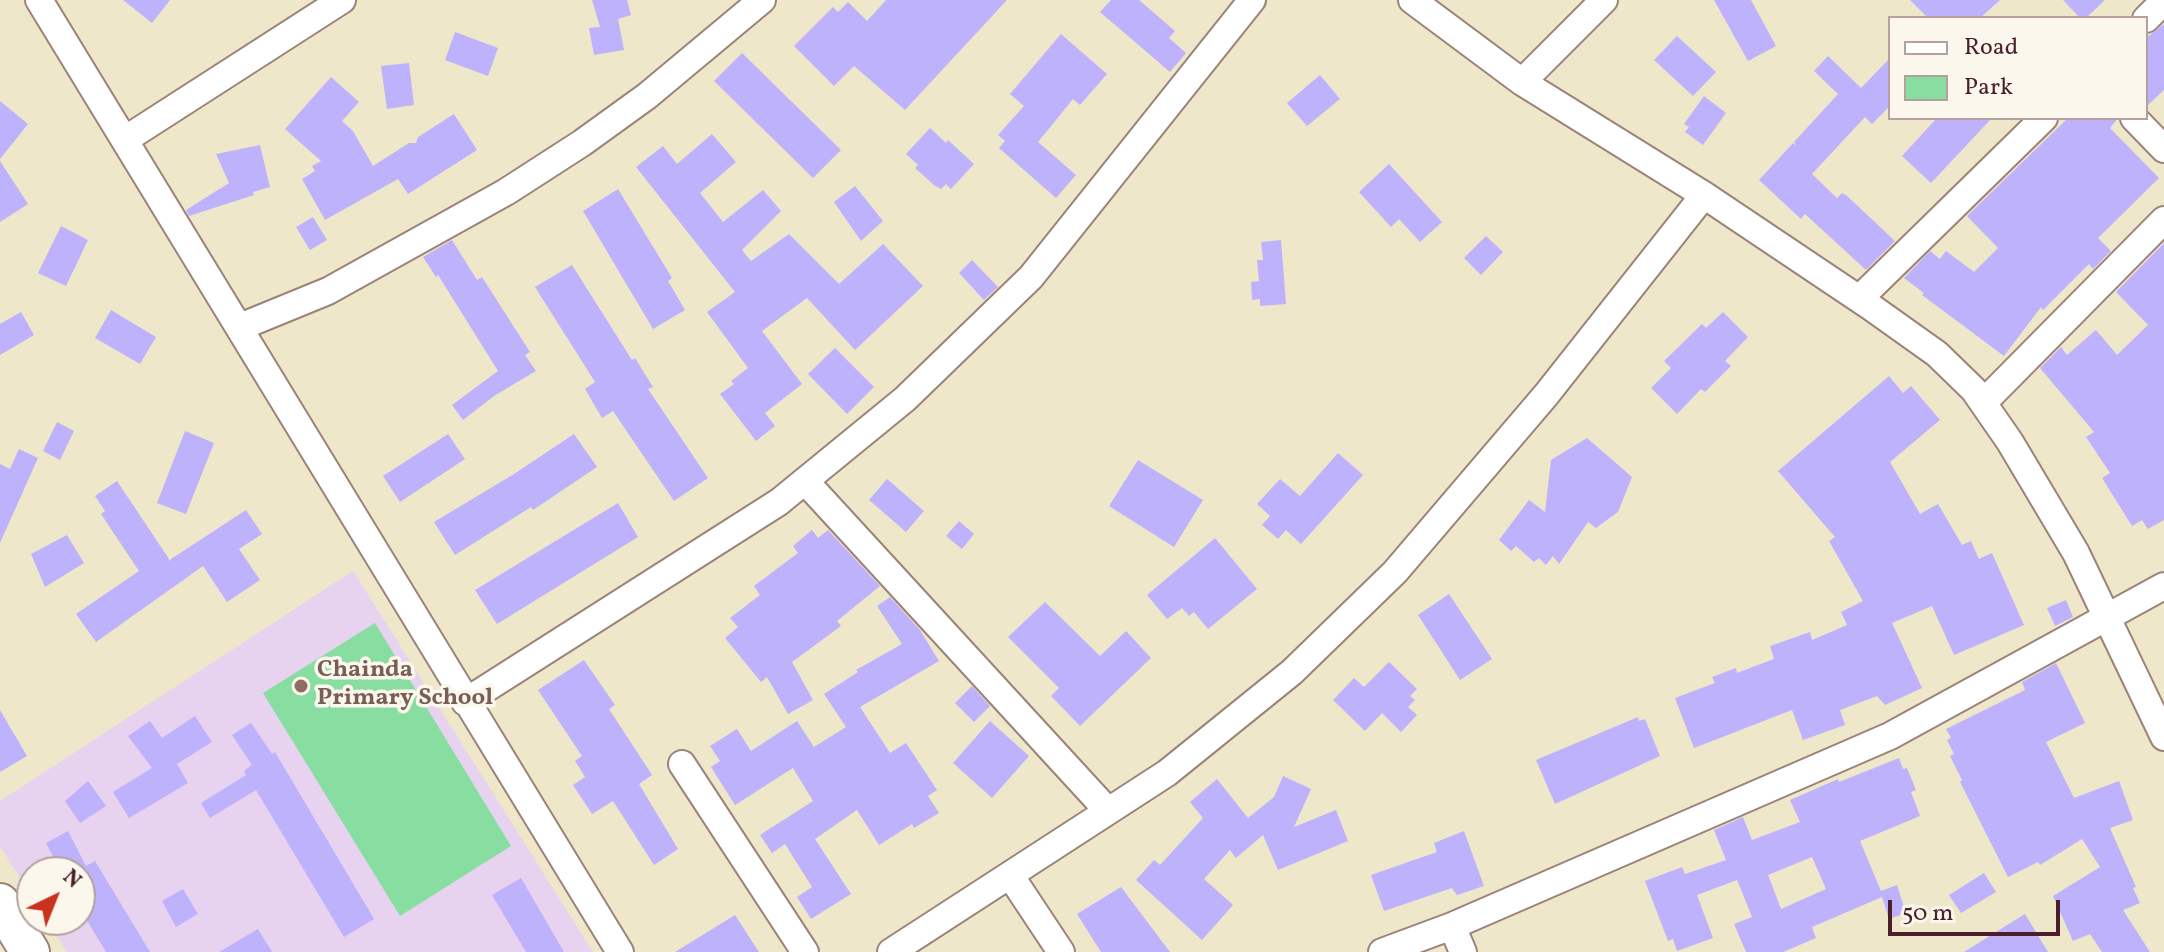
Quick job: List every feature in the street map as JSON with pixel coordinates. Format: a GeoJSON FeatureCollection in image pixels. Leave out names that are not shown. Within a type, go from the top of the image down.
{"type":"FeatureCollection","features":[{"type":"Feature","properties":{"kind":"main road"},"geometry":{"type":"LineString","coordinates":[[0,903],[30,952]]}},
{"type":"Feature","properties":{"kind":"street"},"geometry":{"type":"LineString","coordinates":[[39,0],[620,952]]}},
{"type":"Feature","properties":{"kind":"street"},"geometry":{"type":"LineString","coordinates":[[126,139],[342,0]]}},
{"type":"Feature","properties":{"kind":"street"},"geometry":{"type":"LineString","coordinates":[[240,327],[328,291],[506,192],[647,96],[762,0]]}},
{"type":"Feature","properties":{"kind":"street"},"geometry":{"type":"LineString","coordinates":[[465,702],[779,502],[905,399],[1031,277],[1252,0]]}},
{"type":"Feature","properties":{"kind":"street"},"geometry":{"type":"LineString","coordinates":[[1412,0],[1522,82],[1704,195],[1859,299],[1937,354],[1974,390],[2010,442],[2069,541],[2109,618],[2164,737]]}},
{"type":"Feature","properties":{"kind":"street"},"geometry":{"type":"LineString","coordinates":[[1522,82],[1604,0]]}},
{"type":"Feature","properties":{"kind":"street"},"geometry":{"type":"LineString","coordinates":[[2148,17],[2164,1]]}},
{"type":"Feature","properties":{"kind":"street"},"geometry":{"type":"LineString","coordinates":[[1859,299],[2042,120]]}},
{"type":"Feature","properties":{"kind":"street"},"geometry":{"type":"LineString","coordinates":[[2136,120],[2164,149]]}},
{"type":"Feature","properties":{"kind":"street"},"geometry":{"type":"LineString","coordinates":[[891,952],[1167,773],[1292,672],[1395,572],[1546,395],[1704,195]]}},
{"type":"Feature","properties":{"kind":"street"},"geometry":{"type":"LineString","coordinates":[[1983,403],[2164,220]]}},
{"type":"Feature","properties":{"kind":"street"},"geometry":{"type":"LineString","coordinates":[[805,481],[1108,811]]}},
{"type":"Feature","properties":{"kind":"street"},"geometry":{"type":"LineString","coordinates":[[1382,952],[1452,926],[1890,736],[2164,586]]}},
{"type":"Feature","properties":{"kind":"street"},"geometry":{"type":"LineString","coordinates":[[682,764],[805,952]]}},
{"type":"Feature","properties":{"kind":"street"},"geometry":{"type":"LineString","coordinates":[[1010,875],[1061,952]]}},
{"type":"Feature","properties":{"kind":"street"},"geometry":{"type":"LineString","coordinates":[[1452,926],[1463,952]]}},
{"type":"Feature","properties":{"kind":"shaded area","name":"Chainda Primary School"},"geometry":{"type":"Polygon","coordinates":[[[353,571],[593,952],[67,952],[57,936],[96,936],[96,856],[16,856],[16,872],[0,846],[0,801],[353,571]]]}},
{"type":"Feature","properties":{"kind":"green space"},"geometry":{"type":"Polygon","coordinates":[[[375,623],[511,846],[400,916],[263,693],[375,623]]]}},
{"type":"Feature","properties":{"kind":"building"},"geometry":{"type":"Polygon","coordinates":[[[123,0],[170,0],[152,23],[123,0]]]}},
{"type":"Feature","properties":{"kind":"building"},"geometry":{"type":"Polygon","coordinates":[[[592,0],[627,0],[631,15],[618,19],[624,50],[594,55],[589,28],[600,27],[592,0]]]}},
{"type":"Feature","properties":{"kind":"building"},"geometry":{"type":"Polygon","coordinates":[[[886,0],[1007,0],[905,110],[854,66],[834,86],[794,46],[833,7],[838,12],[848,2],[867,21],[886,0]]]}},
{"type":"Feature","properties":{"kind":"building"},"geometry":{"type":"Polygon","coordinates":[[[1111,0],[1139,0],[1175,31],[1169,38],[1186,53],[1170,72],[1100,12],[1111,0]]]}},
{"type":"Feature","properties":{"kind":"building"},"geometry":{"type":"Polygon","coordinates":[[[1714,0],[1751,0],[1776,46],[1748,61],[1714,0]]]}},
{"type":"Feature","properties":{"kind":"building"},"geometry":{"type":"Polygon","coordinates":[[[1910,0],[2000,0],[1982,16],[1926,16],[1910,0]]]}},
{"type":"Feature","properties":{"kind":"building"},"geometry":{"type":"Polygon","coordinates":[[[2063,0],[2105,0],[2088,16],[2078,16],[2063,0]]]}},
{"type":"Feature","properties":{"kind":"building"},"geometry":{"type":"Polygon","coordinates":[[[2164,24],[2164,90],[2148,105],[2148,36],[2164,24]]]}},
{"type":"Feature","properties":{"kind":"building"},"geometry":{"type":"Polygon","coordinates":[[[455,32],[498,48],[488,76],[445,60],[455,32]]]}},
{"type":"Feature","properties":{"kind":"building"},"geometry":{"type":"Polygon","coordinates":[[[1061,34],[1107,74],[1080,105],[1073,99],[1038,142],[1076,175],[1056,198],[999,148],[1005,141],[998,135],[1024,106],[1010,94],[1061,34]]]}},
{"type":"Feature","properties":{"kind":"building"},"geometry":{"type":"Polygon","coordinates":[[[1677,36],[1716,72],[1693,96],[1654,60],[1677,36]]]}},
{"type":"Feature","properties":{"kind":"building"},"geometry":{"type":"Polygon","coordinates":[[[742,53],[841,150],[813,178],[714,81],[742,53]]]}},
{"type":"Feature","properties":{"kind":"building"},"geometry":{"type":"Polygon","coordinates":[[[1828,56],[1861,88],[1888,60],[1888,108],[1872,124],[1865,117],[1812,174],[1837,198],[1842,193],[1846,195],[1895,241],[1866,270],[1805,214],[1801,219],[1759,180],[1793,143],[1797,147],[1794,142],[1838,94],[1814,71],[1828,56]]]}},
{"type":"Feature","properties":{"kind":"building"},"geometry":{"type":"Polygon","coordinates":[[[409,63],[414,105],[387,109],[381,66],[409,63]]]}},
{"type":"Feature","properties":{"kind":"building"},"geometry":{"type":"Polygon","coordinates":[[[1320,75],[1340,99],[1307,126],[1287,103],[1320,75]]]}},
{"type":"Feature","properties":{"kind":"building"},"geometry":{"type":"Polygon","coordinates":[[[331,77],[359,102],[342,121],[353,131],[373,166],[409,143],[416,143],[418,137],[454,114],[477,150],[408,194],[398,179],[325,220],[302,179],[315,171],[312,166],[321,161],[285,129],[331,77]]]}},
{"type":"Feature","properties":{"kind":"building"},"geometry":{"type":"Polygon","coordinates":[[[1704,96],[1726,113],[1703,145],[1685,132],[1689,127],[1684,124],[1704,96]]]}},
{"type":"Feature","properties":{"kind":"building"},"geometry":{"type":"Polygon","coordinates":[[[0,101],[28,124],[0,159],[0,101]]]}},
{"type":"Feature","properties":{"kind":"building"},"geometry":{"type":"Polygon","coordinates":[[[1935,120],[1990,120],[1931,183],[1902,156],[1935,120]]]}},
{"type":"Feature","properties":{"kind":"building"},"geometry":{"type":"Polygon","coordinates":[[[2066,120],[2116,120],[2110,128],[2159,178],[2098,238],[2111,251],[2093,269],[2089,264],[2043,310],[2041,307],[2004,356],[1904,278],[1930,251],[1940,259],[1946,251],[1974,272],[1998,248],[1967,216],[2066,120]]]}},
{"type":"Feature","properties":{"kind":"building"},"geometry":{"type":"Polygon","coordinates":[[[930,128],[974,164],[951,189],[946,184],[941,189],[934,185],[915,168],[918,165],[906,154],[930,128]]]}},
{"type":"Feature","properties":{"kind":"building"},"geometry":{"type":"Polygon","coordinates":[[[712,134],[736,162],[700,193],[723,222],[763,190],[781,211],[742,250],[751,261],[789,234],[839,284],[883,244],[923,286],[855,350],[807,298],[762,331],[802,384],[765,413],[775,426],[756,441],[720,394],[748,368],[707,312],[735,292],[636,167],[663,146],[677,164],[712,134]]]}},
{"type":"Feature","properties":{"kind":"building"},"geometry":{"type":"Polygon","coordinates":[[[260,145],[270,187],[189,216],[186,210],[229,183],[216,154],[260,145]]]}},
{"type":"Feature","properties":{"kind":"building"},"geometry":{"type":"Polygon","coordinates":[[[0,161],[28,204],[0,222],[0,161]]]}},
{"type":"Feature","properties":{"kind":"building"},"geometry":{"type":"Polygon","coordinates":[[[1389,164],[1442,222],[1420,242],[1399,219],[1391,227],[1359,192],[1389,164]]]}},
{"type":"Feature","properties":{"kind":"building"},"geometry":{"type":"Polygon","coordinates":[[[855,186],[883,221],[861,241],[834,202],[855,186]]]}},
{"type":"Feature","properties":{"kind":"building"},"geometry":{"type":"Polygon","coordinates":[[[618,189],[672,278],[668,281],[685,310],[653,329],[583,211],[618,189]]]}},
{"type":"Feature","properties":{"kind":"building"},"geometry":{"type":"Polygon","coordinates":[[[313,217],[327,240],[310,250],[296,227],[313,217]]]}},
{"type":"Feature","properties":{"kind":"building"},"geometry":{"type":"Polygon","coordinates":[[[61,226],[88,240],[66,286],[38,273],[61,226]]]}},
{"type":"Feature","properties":{"kind":"building"},"geometry":{"type":"Polygon","coordinates":[[[1486,236],[1503,252],[1481,275],[1464,258],[1486,236]]]}},
{"type":"Feature","properties":{"kind":"building"},"geometry":{"type":"Polygon","coordinates":[[[452,240],[477,280],[482,277],[530,352],[525,355],[536,371],[494,396],[463,420],[452,405],[498,371],[438,275],[436,277],[423,257],[452,240]]]}},
{"type":"Feature","properties":{"kind":"building"},"geometry":{"type":"Polygon","coordinates":[[[1281,240],[1286,304],[1260,306],[1260,299],[1252,300],[1251,282],[1259,281],[1257,260],[1263,260],[1261,242],[1281,240]]]}},
{"type":"Feature","properties":{"kind":"building"},"geometry":{"type":"Polygon","coordinates":[[[2164,243],[2164,520],[2148,529],[2142,520],[2132,526],[2102,478],[2110,473],[2086,437],[2094,432],[2040,368],[2061,347],[2067,355],[2096,330],[2117,355],[2148,325],[2116,292],[2164,243]]]}},
{"type":"Feature","properties":{"kind":"building"},"geometry":{"type":"Polygon","coordinates":[[[972,260],[998,287],[984,300],[959,273],[972,260]]]}},
{"type":"Feature","properties":{"kind":"building"},"geometry":{"type":"Polygon","coordinates":[[[572,265],[632,360],[635,358],[653,387],[648,389],[708,478],[674,501],[613,411],[602,418],[585,389],[595,382],[535,287],[572,265]]]}},
{"type":"Feature","properties":{"kind":"building"},"geometry":{"type":"Polygon","coordinates":[[[111,310],[156,337],[140,364],[95,338],[111,310]]]}},
{"type":"Feature","properties":{"kind":"building"},"geometry":{"type":"Polygon","coordinates":[[[21,312],[34,335],[0,355],[0,324],[21,312]]]}},
{"type":"Feature","properties":{"kind":"building"},"geometry":{"type":"Polygon","coordinates":[[[1723,312],[1748,337],[1725,361],[1731,366],[1705,392],[1701,389],[1677,414],[1651,388],[1671,368],[1664,361],[1702,324],[1706,328],[1723,312]]]}},
{"type":"Feature","properties":{"kind":"building"},"geometry":{"type":"Polygon","coordinates":[[[835,348],[874,387],[847,414],[808,374],[835,348]]]}},
{"type":"Feature","properties":{"kind":"building"},"geometry":{"type":"Polygon","coordinates":[[[1889,376],[1903,393],[1911,386],[1940,420],[1890,462],[1920,514],[1938,504],[1962,545],[1971,541],[1979,559],[1992,553],[2024,625],[1954,655],[1932,606],[1892,623],[1922,688],[1885,705],[1877,696],[1840,710],[1845,725],[1803,740],[1792,710],[1694,748],[1675,698],[1715,683],[1712,677],[1736,668],[1737,673],[1774,659],[1770,646],[1810,632],[1812,640],[1847,625],[1841,612],[1863,601],[1829,541],[1835,537],[1778,471],[1889,376]]]}},
{"type":"Feature","properties":{"kind":"building"},"geometry":{"type":"Polygon","coordinates":[[[57,422],[74,431],[60,460],[43,451],[57,422]]]}},
{"type":"Feature","properties":{"kind":"building"},"geometry":{"type":"Polygon","coordinates":[[[185,431],[214,443],[186,514],[157,503],[185,431]]]}},
{"type":"Feature","properties":{"kind":"building"},"geometry":{"type":"Polygon","coordinates":[[[448,434],[465,459],[400,502],[383,476],[448,434]]]}},
{"type":"Feature","properties":{"kind":"building"},"geometry":{"type":"Polygon","coordinates":[[[574,434],[597,467],[533,510],[531,507],[455,555],[434,522],[574,434]]]}},
{"type":"Feature","properties":{"kind":"building"},"geometry":{"type":"Polygon","coordinates":[[[1587,438],[1632,477],[1618,512],[1596,528],[1588,522],[1559,564],[1553,556],[1546,565],[1539,558],[1534,562],[1516,546],[1511,551],[1499,540],[1529,500],[1545,512],[1551,460],[1587,438]]]}},
{"type":"Feature","properties":{"kind":"building"},"geometry":{"type":"Polygon","coordinates":[[[19,449],[38,458],[0,543],[0,464],[10,469],[19,449]]]}},
{"type":"Feature","properties":{"kind":"building"},"geometry":{"type":"Polygon","coordinates":[[[1338,453],[1363,475],[1301,544],[1286,530],[1278,539],[1262,525],[1270,516],[1257,504],[1280,479],[1300,496],[1338,453]]]}},
{"type":"Feature","properties":{"kind":"building"},"geometry":{"type":"Polygon","coordinates":[[[1138,460],[1203,500],[1174,547],[1109,506],[1138,460]]]}},
{"type":"Feature","properties":{"kind":"building"},"geometry":{"type":"Polygon","coordinates":[[[887,479],[924,511],[906,532],[869,500],[887,479]]]}},
{"type":"Feature","properties":{"kind":"building"},"geometry":{"type":"Polygon","coordinates":[[[117,481],[168,561],[246,510],[262,534],[239,549],[260,580],[227,602],[203,566],[96,642],[76,614],[139,571],[101,514],[105,511],[95,496],[117,481]]]}},
{"type":"Feature","properties":{"kind":"building"},"geometry":{"type":"Polygon","coordinates":[[[618,503],[638,537],[497,624],[475,590],[618,503]]]}},
{"type":"Feature","properties":{"kind":"building"},"geometry":{"type":"Polygon","coordinates":[[[959,521],[974,534],[962,549],[946,536],[959,521]]]}},
{"type":"Feature","properties":{"kind":"building"},"geometry":{"type":"Polygon","coordinates":[[[812,530],[818,538],[828,530],[880,586],[837,621],[841,626],[792,662],[813,700],[788,714],[767,677],[761,682],[725,638],[738,627],[730,618],[760,595],[754,586],[798,553],[793,546],[812,530]]]}},
{"type":"Feature","properties":{"kind":"building"},"geometry":{"type":"Polygon","coordinates":[[[67,535],[84,563],[45,587],[31,554],[67,535]]]}},
{"type":"Feature","properties":{"kind":"building"},"geometry":{"type":"Polygon","coordinates":[[[1215,538],[1257,589],[1208,629],[1194,612],[1189,616],[1182,608],[1167,619],[1147,595],[1215,538]]]}},
{"type":"Feature","properties":{"kind":"building"},"geometry":{"type":"Polygon","coordinates":[[[1449,594],[1492,659],[1460,680],[1418,615],[1449,594]]]}},
{"type":"Feature","properties":{"kind":"building"},"geometry":{"type":"Polygon","coordinates":[[[890,597],[920,630],[939,661],[860,707],[890,753],[906,743],[937,790],[928,796],[939,813],[914,828],[912,824],[879,845],[857,810],[815,839],[851,894],[811,919],[797,897],[812,887],[785,844],[772,853],[760,835],[813,801],[793,768],[735,805],[711,767],[720,761],[710,746],[737,729],[751,751],[797,721],[814,747],[846,727],[824,694],[858,672],[856,670],[902,644],[877,606],[890,597]]]}},
{"type":"Feature","properties":{"kind":"building"},"geometry":{"type":"Polygon","coordinates":[[[2066,600],[2073,617],[2055,626],[2047,608],[2066,600]]]}},
{"type":"Feature","properties":{"kind":"building"},"geometry":{"type":"Polygon","coordinates":[[[1045,602],[1100,656],[1126,631],[1151,658],[1080,726],[1051,696],[1059,688],[1008,637],[1045,602]]]}},
{"type":"Feature","properties":{"kind":"building"},"geometry":{"type":"Polygon","coordinates":[[[584,660],[615,705],[609,709],[652,775],[639,784],[678,849],[654,865],[613,801],[592,814],[573,785],[585,777],[575,761],[582,756],[538,690],[584,660]]]}},
{"type":"Feature","properties":{"kind":"building"},"geometry":{"type":"Polygon","coordinates":[[[1389,662],[1417,689],[1410,696],[1415,700],[1408,707],[1417,715],[1401,732],[1382,713],[1365,731],[1333,700],[1354,678],[1364,687],[1389,662]]]}},
{"type":"Feature","properties":{"kind":"building"},"geometry":{"type":"Polygon","coordinates":[[[2056,663],[2085,723],[2046,742],[2074,798],[2119,781],[2133,820],[2110,828],[2140,903],[2123,910],[2150,952],[2102,952],[2090,934],[2073,941],[2053,896],[2100,867],[2082,839],[2040,865],[2038,862],[2008,877],[1950,756],[1954,754],[1947,740],[1951,738],[1946,729],[2025,690],[2022,682],[2056,663]]]}},
{"type":"Feature","properties":{"kind":"building"},"geometry":{"type":"Polygon","coordinates":[[[972,686],[990,706],[974,722],[955,703],[972,686]]]}},
{"type":"Feature","properties":{"kind":"building"},"geometry":{"type":"Polygon","coordinates":[[[0,710],[27,756],[0,772],[0,710]]]}},
{"type":"Feature","properties":{"kind":"building"},"geometry":{"type":"Polygon","coordinates":[[[195,716],[212,742],[177,764],[188,783],[129,818],[113,792],[152,768],[128,736],[150,721],[162,738],[195,716]]]}},
{"type":"Feature","properties":{"kind":"building"},"geometry":{"type":"Polygon","coordinates":[[[1638,717],[1639,721],[1645,719],[1660,756],[1555,804],[1536,760],[1638,717]]]}},
{"type":"Feature","properties":{"kind":"building"},"geometry":{"type":"Polygon","coordinates":[[[990,721],[1029,756],[992,798],[953,763],[990,721]]]}},
{"type":"Feature","properties":{"kind":"building"},"geometry":{"type":"Polygon","coordinates":[[[251,723],[272,754],[275,752],[374,919],[344,937],[256,790],[210,818],[201,803],[246,775],[244,771],[252,765],[232,735],[251,723]]]}},
{"type":"Feature","properties":{"kind":"building"},"geometry":{"type":"Polygon","coordinates":[[[1899,758],[1903,769],[1907,768],[1916,790],[1911,792],[1920,816],[1860,841],[1881,891],[1897,885],[1906,913],[1889,919],[1882,897],[1812,927],[1816,938],[1783,952],[1746,952],[1734,924],[1752,917],[1737,880],[1697,895],[1713,938],[1677,951],[1673,939],[1668,941],[1645,881],[1682,867],[1685,874],[1726,860],[1714,830],[1743,817],[1752,840],[1800,822],[1790,800],[1838,779],[1839,782],[1899,758]],[[1812,857],[1768,875],[1781,909],[1826,889],[1812,857]]]}},
{"type":"Feature","properties":{"kind":"building"},"geometry":{"type":"Polygon","coordinates":[[[1283,776],[1311,789],[1294,827],[1336,810],[1348,841],[1278,870],[1263,835],[1236,858],[1230,850],[1204,879],[1233,905],[1202,940],[1136,880],[1154,860],[1160,865],[1203,818],[1190,802],[1217,779],[1248,818],[1274,797],[1283,776]]]}},
{"type":"Feature","properties":{"kind":"building"},"geometry":{"type":"Polygon","coordinates":[[[88,781],[106,806],[80,823],[65,801],[88,781]]]}},
{"type":"Feature","properties":{"kind":"building"},"geometry":{"type":"Polygon","coordinates":[[[68,831],[81,856],[53,856],[46,843],[68,831]]]}},
{"type":"Feature","properties":{"kind":"building"},"geometry":{"type":"Polygon","coordinates":[[[1464,831],[1484,886],[1457,895],[1452,888],[1384,911],[1371,875],[1437,852],[1434,843],[1464,831]]]}},
{"type":"Feature","properties":{"kind":"building"},"geometry":{"type":"Polygon","coordinates":[[[96,863],[150,952],[106,952],[96,935],[96,863]]]}},
{"type":"Feature","properties":{"kind":"building"},"geometry":{"type":"Polygon","coordinates":[[[1984,873],[1996,892],[1961,913],[1949,895],[1984,873]]]}},
{"type":"Feature","properties":{"kind":"building"},"geometry":{"type":"Polygon","coordinates":[[[521,878],[564,952],[526,952],[492,895],[521,878]]]}},
{"type":"Feature","properties":{"kind":"building"},"geometry":{"type":"Polygon","coordinates":[[[1121,887],[1170,952],[1101,952],[1077,914],[1121,887]]]}},
{"type":"Feature","properties":{"kind":"building"},"geometry":{"type":"Polygon","coordinates":[[[183,889],[198,914],[176,927],[162,901],[183,889]]]}},
{"type":"Feature","properties":{"kind":"building"},"geometry":{"type":"Polygon","coordinates":[[[2025,914],[2048,952],[1964,952],[2020,917],[2025,914]]]}},
{"type":"Feature","properties":{"kind":"building"},"geometry":{"type":"Polygon","coordinates":[[[735,915],[759,952],[675,952],[735,915]]]}},
{"type":"Feature","properties":{"kind":"building"},"geometry":{"type":"Polygon","coordinates":[[[258,929],[272,952],[219,952],[258,929]]]}},
{"type":"Feature","properties":{"kind":"place","name":"Chainda Primary School"},"geometry":{"type":"Point","coordinates":[301,686]}}]}
